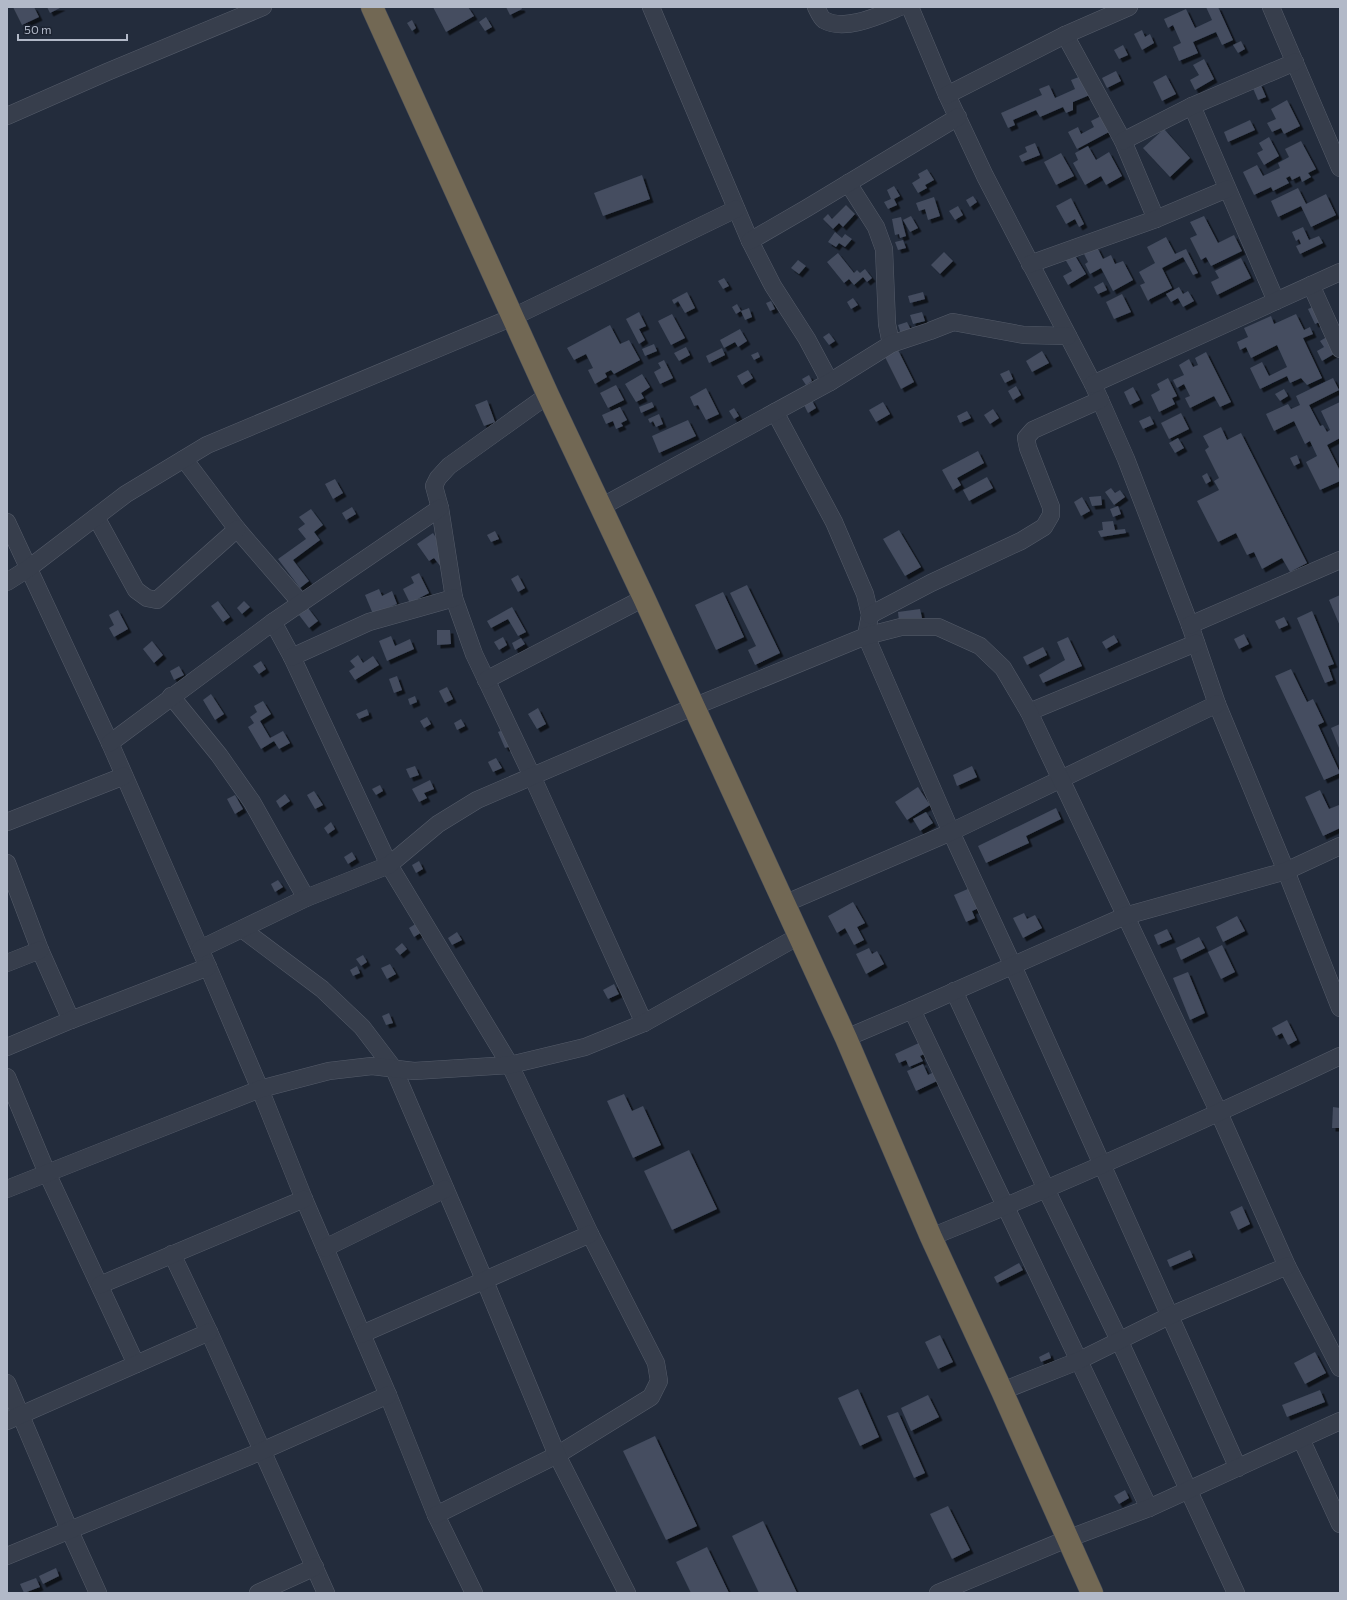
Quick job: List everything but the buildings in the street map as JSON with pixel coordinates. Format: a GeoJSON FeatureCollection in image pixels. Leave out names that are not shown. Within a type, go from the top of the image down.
{"type":"FeatureCollection","features":[{"type":"Feature","properties":{"kind":"highway"},"geometry":{"type":"LineString","coordinates":[[372,7],[548,395],[644,598],[693,708],[846,1038],[931,1237],[1092,1593]]}},
{"type":"Feature","properties":{"kind":"street"},"geometry":{"type":"LineString","coordinates":[[7,116],[114,69],[263,7]]}},
{"type":"Feature","properties":{"kind":"street"},"geometry":{"type":"LineString","coordinates":[[651,7],[750,241],[773,286],[807,339],[830,382]]}},
{"type":"Feature","properties":{"kind":"street"},"geometry":{"type":"LineString","coordinates":[[816,7],[823,19],[834,24],[846,24],[867,20],[900,7]]}},
{"type":"Feature","properties":{"kind":"street"},"geometry":{"type":"LineString","coordinates":[[910,7],[985,176],[1093,384],[1126,459],[1158,546],[1190,625],[1217,704],[1286,871],[1340,1008]]}},
{"type":"Feature","properties":{"kind":"street"},"geometry":{"type":"LineString","coordinates":[[948,95],[1065,35],[1129,7]]}},
{"type":"Feature","properties":{"kind":"street"},"geometry":{"type":"LineString","coordinates":[[1272,7],[1295,62],[1334,137],[1340,168]]}},
{"type":"Feature","properties":{"kind":"street"},"geometry":{"type":"LineString","coordinates":[[1065,35],[1123,141],[1156,219]]}},
{"type":"Feature","properties":{"kind":"street"},"geometry":{"type":"LineString","coordinates":[[1123,141],[1192,106],[1295,62]]}},
{"type":"Feature","properties":{"kind":"street"},"geometry":{"type":"LineString","coordinates":[[1192,106],[1276,301]]}},
{"type":"Feature","properties":{"kind":"street"},"geometry":{"type":"LineString","coordinates":[[750,241],[958,117]]}},
{"type":"Feature","properties":{"kind":"street"},"geometry":{"type":"LineString","coordinates":[[848,183],[876,227],[884,249],[886,324],[891,344]]}},
{"type":"Feature","properties":{"kind":"street"},"geometry":{"type":"LineString","coordinates":[[1030,264],[1156,219],[1227,189]]}},
{"type":"Feature","properties":{"kind":"street"},"geometry":{"type":"LineString","coordinates":[[7,582],[29,568],[126,494],[214,442],[513,317],[736,209]]}},
{"type":"Feature","properties":{"kind":"street"},"geometry":{"type":"LineString","coordinates":[[1093,384],[1340,272]]}},
{"type":"Feature","properties":{"kind":"street"},"geometry":{"type":"LineString","coordinates":[[1311,285],[1340,349]]}},
{"type":"Feature","properties":{"kind":"street"},"geometry":{"type":"LineString","coordinates":[[601,507],[830,382],[891,344],[953,322],[1024,335],[1068,336]]}},
{"type":"Feature","properties":{"kind":"street"},"geometry":{"type":"LineString","coordinates":[[548,395],[449,466],[438,478],[434,486],[440,508],[454,598],[474,654],[532,776],[644,1024]]}},
{"type":"Feature","properties":{"kind":"street"},"geometry":{"type":"LineString","coordinates":[[870,615],[931,583],[1021,541],[1044,527],[1051,515],[1051,507],[1028,448],[1026,438],[1033,430],[1100,400]]}},
{"type":"Feature","properties":{"kind":"street"},"geometry":{"type":"LineString","coordinates":[[775,412],[834,522],[865,594],[870,615],[866,636],[951,832],[1013,966],[1238,1468]]}},
{"type":"Feature","properties":{"kind":"street"},"geometry":{"type":"LineString","coordinates":[[184,459],[237,529],[301,603]]}},
{"type":"Feature","properties":{"kind":"street"},"geometry":{"type":"LineString","coordinates":[[110,743],[171,696],[273,622],[440,508]]}},
{"type":"Feature","properties":{"kind":"street"},"geometry":{"type":"LineString","coordinates":[[96,517],[136,590],[147,598],[157,600],[166,594],[237,529]]}},
{"type":"Feature","properties":{"kind":"street"},"geometry":{"type":"LineString","coordinates":[[7,522],[110,743],[208,967],[388,1395],[436,1514],[474,1593]]}},
{"type":"Feature","properties":{"kind":"street"},"geometry":{"type":"LineString","coordinates":[[1190,625],[1340,560]]}},
{"type":"Feature","properties":{"kind":"street"},"geometry":{"type":"LineString","coordinates":[[292,657],[369,622],[454,598]]}},
{"type":"Feature","properties":{"kind":"street"},"geometry":{"type":"LineString","coordinates":[[486,680],[644,598]]}},
{"type":"Feature","properties":{"kind":"street"},"geometry":{"type":"LineString","coordinates":[[273,622],[292,657],[389,865],[510,1065],[590,1234],[656,1363],[659,1381],[651,1397],[557,1455],[436,1514]]}},
{"type":"Feature","properties":{"kind":"street"},"geometry":{"type":"LineString","coordinates":[[200,949],[306,898],[389,865],[438,824],[477,800],[532,776],[866,636],[901,627],[938,627],[980,646],[1003,668],[1029,712],[1219,1113],[1287,1266],[1335,1344],[1340,1368]]}},
{"type":"Feature","properties":{"kind":"street"},"geometry":{"type":"LineString","coordinates":[[1029,712],[1196,643]]}},
{"type":"Feature","properties":{"kind":"street"},"geometry":{"type":"LineString","coordinates":[[171,696],[219,755],[252,802],[306,898]]}},
{"type":"Feature","properties":{"kind":"street"},"geometry":{"type":"LineString","coordinates":[[784,904],[951,832],[1217,704]]}},
{"type":"Feature","properties":{"kind":"street"},"geometry":{"type":"LineString","coordinates":[[7,822],[124,776]]}},
{"type":"Feature","properties":{"kind":"street"},"geometry":{"type":"LineString","coordinates":[[846,1038],[1126,916],[1286,871],[1340,846]]}},
{"type":"Feature","properties":{"kind":"street"},"geometry":{"type":"LineString","coordinates":[[7,863],[40,950],[71,1020]]}},
{"type":"Feature","properties":{"kind":"street"},"geometry":{"type":"LineString","coordinates":[[242,929],[322,989],[362,1027],[394,1069],[484,1279],[557,1455],[627,1593]]}},
{"type":"Feature","properties":{"kind":"street"},"geometry":{"type":"LineString","coordinates":[[7,1189],[260,1089],[329,1071],[372,1066],[414,1071],[510,1065],[585,1047],[644,1024],[799,936]]}},
{"type":"Feature","properties":{"kind":"street"},"geometry":{"type":"LineString","coordinates":[[7,963],[40,950]]}},
{"type":"Feature","properties":{"kind":"street"},"geometry":{"type":"LineString","coordinates":[[7,1047],[71,1020],[208,967]]}},
{"type":"Feature","properties":{"kind":"street"},"geometry":{"type":"LineString","coordinates":[[954,991],[1046,1189],[1119,1340],[1236,1593]]}},
{"type":"Feature","properties":{"kind":"street"},"geometry":{"type":"LineString","coordinates":[[912,1010],[1149,1508]]}},
{"type":"Feature","properties":{"kind":"street"},"geometry":{"type":"LineString","coordinates":[[931,1237],[1046,1189],[1219,1113],[1340,1056]]}},
{"type":"Feature","properties":{"kind":"street"},"geometry":{"type":"LineString","coordinates":[[7,1077],[47,1173],[136,1364]]}},
{"type":"Feature","properties":{"kind":"street"},"geometry":{"type":"LineString","coordinates":[[325,1248],[445,1189]]}},
{"type":"Feature","properties":{"kind":"street"},"geometry":{"type":"LineString","coordinates":[[100,1285],[304,1198]]}},
{"type":"Feature","properties":{"kind":"street"},"geometry":{"type":"LineString","coordinates":[[362,1334],[484,1279],[590,1234]]}},
{"type":"Feature","properties":{"kind":"street"},"geometry":{"type":"LineString","coordinates":[[172,1254],[209,1332],[326,1593]]}},
{"type":"Feature","properties":{"kind":"street"},"geometry":{"type":"LineString","coordinates":[[1002,1392],[1078,1361],[1169,1316],[1287,1266]]}},
{"type":"Feature","properties":{"kind":"street"},"geometry":{"type":"LineString","coordinates":[[14,1418],[209,1332]]}},
{"type":"Feature","properties":{"kind":"street"},"geometry":{"type":"LineString","coordinates":[[7,1383],[14,1418],[69,1529],[98,1593]]}},
{"type":"Feature","properties":{"kind":"street"},"geometry":{"type":"LineString","coordinates":[[7,1556],[69,1529],[262,1451],[388,1395]]}},
{"type":"Feature","properties":{"kind":"street"},"geometry":{"type":"LineString","coordinates":[[947,1591],[1067,1539],[1149,1508],[1340,1421]]}},
{"type":"Feature","properties":{"kind":"street"},"geometry":{"type":"LineString","coordinates":[[1301,1439],[1340,1524]]}},
{"type":"Feature","properties":{"kind":"street"},"geometry":{"type":"LineString","coordinates":[[258,1593],[315,1567]]}}]}
